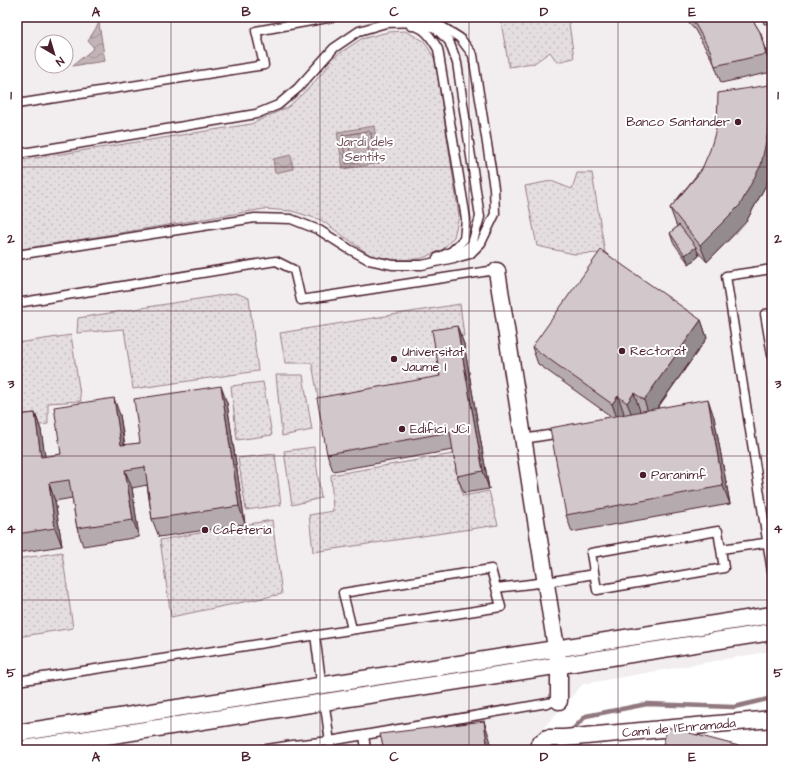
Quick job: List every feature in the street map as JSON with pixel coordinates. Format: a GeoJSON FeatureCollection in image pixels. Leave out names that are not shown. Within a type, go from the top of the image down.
{"type":"FeatureCollection","features":[{"type":"Feature","properties":{"kind":"street"},"geometry":{"type":"LineString","coordinates":[[493,271],[547,582],[559,666],[559,701]]}},
{"type":"Feature","properties":{"kind":"street"},"geometry":{"type":"LineString","coordinates":[[17,733],[772,615]]}},
{"type":"Feature","properties":{"kind":"street"},"geometry":{"type":"LineString","coordinates":[[17,750],[772,632]]}},
{"type":"Feature","properties":{"kind":"street","name":"Camí de l'Enramada"},"geometry":{"type":"LineString","coordinates":[[539,744],[547,738],[564,738],[772,719]]}},
{"type":"Feature","properties":{"kind":"lane"},"geometry":{"type":"LineString","coordinates":[[17,104],[264,65],[256,31],[333,17]]}},
{"type":"Feature","properties":{"kind":"lane"},"geometry":{"type":"LineString","coordinates":[[17,154],[256,114],[278,105],[298,88],[334,48],[359,31],[386,23],[416,22],[435,28],[449,41],[457,63],[480,217],[472,244],[454,258]]}},
{"type":"Feature","properties":{"kind":"lane"},"geometry":{"type":"LineString","coordinates":[[17,255],[255,218],[290,219],[319,230],[369,260],[393,265],[422,265],[470,254],[481,242],[495,214],[494,188],[473,55],[460,38],[438,24],[422,24]]}},
{"type":"Feature","properties":{"kind":"lane"},"geometry":{"type":"LineString","coordinates":[[359,31],[386,27],[416,26],[429,35],[438,49],[466,219],[464,239],[452,251],[422,265]]}},
{"type":"Feature","properties":{"kind":"lane"},"geometry":{"type":"LineString","coordinates":[[17,303],[276,261],[294,270],[301,300],[493,271]]}},
{"type":"Feature","properties":{"kind":"lane"},"geometry":{"type":"LineString","coordinates":[[772,269],[726,276],[770,542],[772,572]]}},
{"type":"Feature","properties":{"kind":"lane"},"geometry":{"type":"LineString","coordinates":[[772,313],[765,314],[772,355]]}},
{"type":"Feature","properties":{"kind":"lane"},"geometry":{"type":"LineString","coordinates":[[523,439],[568,432]]}},
{"type":"Feature","properties":{"kind":"lane"},"geometry":{"type":"LineString","coordinates":[[718,531],[724,568],[597,590],[594,574],[591,553],[718,531]]}},
{"type":"Feature","properties":{"kind":"lane"},"geometry":{"type":"LineString","coordinates":[[721,549],[770,542]]}},
{"type":"Feature","properties":{"kind":"lane"},"geometry":{"type":"LineString","coordinates":[[17,681],[315,635],[352,630],[501,607],[491,569],[343,593],[352,630]]}},
{"type":"Feature","properties":{"kind":"lane"},"geometry":{"type":"LineString","coordinates":[[496,588],[547,582],[594,574]]}},
{"type":"Feature","properties":{"kind":"lane"},"geometry":{"type":"LineString","coordinates":[[315,635],[331,750]]}},
{"type":"Feature","properties":{"kind":"lane"},"geometry":{"type":"LineString","coordinates":[[261,750],[294,747],[559,701]]}},
{"type":"Feature","properties":{"kind":"lane"},"geometry":{"type":"LineString","coordinates":[[364,735],[366,750]]}},
{"type":"Feature","properties":{"kind":"shaded area","name":"Universitat Jaume I"},"geometry":{"type":"Polygon","coordinates":[[[17,17],[772,17],[772,651],[583,684],[524,750],[17,750],[17,17]]]}},
{"type":"Feature","properties":{"kind":"green space"},"geometry":{"type":"Polygon","coordinates":[[[500,17],[568,17],[574,58],[557,62],[550,52],[533,64],[509,67],[500,17]]]}},
{"type":"Feature","properties":{"kind":"green space","name":"Jardí dels Sentits"},"geometry":{"type":"Polygon","coordinates":[[[405,31],[424,41],[435,59],[459,216],[454,237],[442,250],[420,259],[395,260],[370,255],[321,220],[292,211],[264,209],[17,250],[17,161],[251,124],[288,107],[311,86],[337,55],[361,39],[388,32],[405,31]]]}},
{"type":"Feature","properties":{"kind":"green space"},"geometry":{"type":"Polygon","coordinates":[[[577,173],[592,173],[605,253],[574,254],[537,246],[525,186],[551,181],[572,189],[577,173]]]}},
{"type":"Feature","properties":{"kind":"green space"},"geometry":{"type":"Polygon","coordinates":[[[236,293],[249,298],[258,371],[133,389],[124,329],[77,333],[78,318],[236,293]]]}},
{"type":"Feature","properties":{"kind":"green space"},"geometry":{"type":"Polygon","coordinates":[[[460,304],[464,336],[436,342],[440,381],[319,403],[312,363],[285,363],[280,333],[460,304]]]}},
{"type":"Feature","properties":{"kind":"green space"},"geometry":{"type":"Polygon","coordinates":[[[71,335],[81,401],[48,403],[48,424],[17,428],[17,343],[71,335]]]}},
{"type":"Feature","properties":{"kind":"green space"},"geometry":{"type":"Polygon","coordinates":[[[276,375],[303,375],[312,430],[282,436],[276,375]]]}},
{"type":"Feature","properties":{"kind":"green space"},"geometry":{"type":"Polygon","coordinates":[[[263,382],[272,435],[237,440],[231,386],[263,382]]]}},
{"type":"Feature","properties":{"kind":"green space"},"geometry":{"type":"Polygon","coordinates":[[[314,447],[321,498],[292,505],[284,451],[314,447]]]}},
{"type":"Feature","properties":{"kind":"green space"},"geometry":{"type":"Polygon","coordinates":[[[275,454],[281,505],[246,510],[238,458],[275,454]]]}},
{"type":"Feature","properties":{"kind":"green space"},"geometry":{"type":"Polygon","coordinates":[[[453,454],[463,496],[489,491],[498,525],[313,552],[309,515],[333,511],[331,475],[453,454]]]}},
{"type":"Feature","properties":{"kind":"green space"},"geometry":{"type":"Polygon","coordinates":[[[272,520],[282,594],[171,617],[160,540],[272,520]]]}},
{"type":"Feature","properties":{"kind":"green space"},"geometry":{"type":"Polygon","coordinates":[[[62,552],[73,628],[17,637],[17,559],[62,552]]]}},
{"type":"Feature","properties":{"kind":"water"},"geometry":{"type":"Polygon","coordinates":[[[99,23],[105,61],[74,66],[94,48],[88,41],[99,23]]]}},
{"type":"Feature","properties":{"kind":"water"},"geometry":{"type":"Polygon","coordinates":[[[374,126],[380,163],[343,169],[337,132],[374,126]]]}},
{"type":"Feature","properties":{"kind":"water"},"geometry":{"type":"Polygon","coordinates":[[[291,155],[293,169],[275,173],[273,159],[291,155]]]}},
{"type":"Feature","properties":{"kind":"building"},"geometry":{"type":"Polygon","coordinates":[[[691,17],[751,17],[760,32],[766,54],[715,66],[710,50],[691,17]]]}},
{"type":"Feature","properties":{"kind":"building"},"geometry":{"type":"Polygon","coordinates":[[[769,85],[772,113],[761,165],[740,205],[700,245],[670,208],[701,171],[710,150],[717,126],[718,93],[769,85]]]}},
{"type":"Feature","properties":{"kind":"building"},"geometry":{"type":"Polygon","coordinates":[[[679,225],[696,247],[685,255],[670,233],[679,225]]]}},
{"type":"Feature","properties":{"kind":"building","name":"Rectorat"},"geometry":{"type":"Polygon","coordinates":[[[601,250],[701,320],[644,400],[634,393],[627,403],[618,396],[612,404],[532,347],[601,250]]]}},
{"type":"Feature","properties":{"kind":"building","name":"Edifici JC1"},"geometry":{"type":"Polygon","coordinates":[[[457,326],[483,471],[457,476],[450,432],[327,454],[317,398],[440,376],[432,330],[457,326]]]}},
{"type":"Feature","properties":{"kind":"building"},"geometry":{"type":"Polygon","coordinates":[[[221,386],[239,506],[152,519],[145,467],[125,470],[133,520],[77,528],[69,480],[49,483],[55,528],[17,534],[17,415],[35,413],[41,457],[61,454],[54,407],[114,398],[121,445],[140,443],[134,399],[221,386]]]}},
{"type":"Feature","properties":{"kind":"building","name":"Paranimf"},"geometry":{"type":"Polygon","coordinates":[[[708,399],[723,486],[566,515],[550,428],[708,399]]]}},
{"type":"Feature","properties":{"kind":"building"},"geometry":{"type":"Polygon","coordinates":[[[484,721],[488,750],[384,750],[380,734],[484,721]]]}},
{"type":"Feature","properties":{"kind":"building"},"geometry":{"type":"Polygon","coordinates":[[[667,727],[754,750],[662,750],[667,727]]]}},
{"type":"Feature","properties":{"kind":"waterway"},"geometry":{"type":"LineString","coordinates":[[569,733],[586,716],[647,704],[734,707],[772,698]]}},
{"type":"Feature","properties":{"kind":"waterway"},"geometry":{"type":"LineString","coordinates":[[554,750],[560,743]]}},
{"type":"Feature","properties":{"kind":"place","name":"Banco Santander"},"geometry":{"type":"Point","coordinates":[738,122]}},
{"type":"Feature","properties":{"kind":"place","name":"Rectorat"},"geometry":{"type":"Point","coordinates":[622,351]}},
{"type":"Feature","properties":{"kind":"place","name":"Universitat Jaume I"},"geometry":{"type":"Point","coordinates":[394,359]}},
{"type":"Feature","properties":{"kind":"place","name":"Edifici JC1"},"geometry":{"type":"Point","coordinates":[402,429]}},
{"type":"Feature","properties":{"kind":"place","name":"Paranimf"},"geometry":{"type":"Point","coordinates":[643,475]}},
{"type":"Feature","properties":{"kind":"place","name":"Cafetería"},"geometry":{"type":"Point","coordinates":[205,530]}}]}
